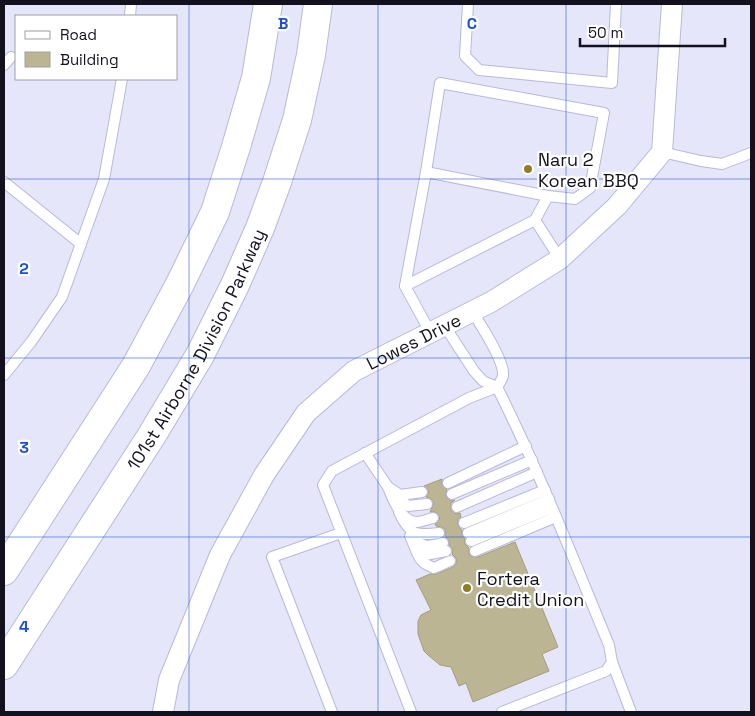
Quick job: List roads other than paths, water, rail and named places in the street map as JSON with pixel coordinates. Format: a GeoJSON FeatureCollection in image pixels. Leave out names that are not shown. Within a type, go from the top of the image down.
{"type":"FeatureCollection","features":[{"type":"Feature","properties":{"kind":"highway"},"geometry":{"type":"LineString","coordinates":[[4,571],[136,366],[180,284],[215,212],[256,78],[268,4]]}},
{"type":"Feature","properties":{"kind":"highway","name":"101st Airborne Division Parkway"},"geometry":{"type":"LineString","coordinates":[[4,665],[157,427],[200,355],[235,285],[277,182],[297,120],[311,55],[318,4]]}},
{"type":"Feature","properties":{"kind":"street"},"geometry":{"type":"LineString","coordinates":[[662,152],[672,4]]}},
{"type":"Feature","properties":{"kind":"street","name":"Lowes Drive"},"geometry":{"type":"LineString","coordinates":[[163,712],[169,680],[220,554],[264,475],[306,413],[354,371],[491,302],[560,259],[617,206],[662,152]]}},
{"type":"Feature","properties":{"kind":"lane"},"geometry":{"type":"LineString","coordinates":[[468,4],[465,56],[479,70],[612,83],[616,4]]}},
{"type":"Feature","properties":{"kind":"lane"},"geometry":{"type":"LineString","coordinates":[[4,65],[11,57]]}},
{"type":"Feature","properties":{"kind":"lane"},"geometry":{"type":"LineString","coordinates":[[4,375],[31,342],[62,297],[104,179],[122,80]]}},
{"type":"Feature","properties":{"kind":"lane"},"geometry":{"type":"LineString","coordinates":[[426,172],[548,196],[575,199],[590,188],[604,113],[440,83],[405,286],[437,329],[483,381],[497,387],[526,446],[551,504],[609,645],[612,662],[631,712]]}},
{"type":"Feature","properties":{"kind":"lane"},"geometry":{"type":"LineString","coordinates":[[662,152],[722,164],[751,153]]}},
{"type":"Feature","properties":{"kind":"lane"},"geometry":{"type":"LineString","coordinates":[[4,182],[81,244]]}},
{"type":"Feature","properties":{"kind":"lane"},"geometry":{"type":"LineString","coordinates":[[405,286],[535,220],[548,196]]}},
{"type":"Feature","properties":{"kind":"lane"},"geometry":{"type":"LineString","coordinates":[[535,220],[560,259]]}},
{"type":"Feature","properties":{"kind":"lane"},"geometry":{"type":"LineString","coordinates":[[411,712],[324,485],[332,471],[469,398],[497,387],[503,376],[501,365],[486,332],[472,312]]}},
{"type":"Feature","properties":{"kind":"lane"},"geometry":{"type":"LineString","coordinates":[[448,482],[526,446]]}},
{"type":"Feature","properties":{"kind":"lane"},"geometry":{"type":"LineString","coordinates":[[365,453],[397,498],[408,506],[427,504]]}},
{"type":"Feature","properties":{"kind":"lane"},"geometry":{"type":"LineString","coordinates":[[452,494],[532,460]]}},
{"type":"Feature","properties":{"kind":"lane"},"geometry":{"type":"LineString","coordinates":[[457,507],[537,472]]}},
{"type":"Feature","properties":{"kind":"lane"},"geometry":{"type":"LineString","coordinates":[[388,487],[400,495],[422,492]]}},
{"type":"Feature","properties":{"kind":"lane"},"geometry":{"type":"LineString","coordinates":[[388,487],[419,560],[434,568],[450,561]]}},
{"type":"Feature","properties":{"kind":"lane"},"geometry":{"type":"LineString","coordinates":[[464,523],[551,504]]}},
{"type":"Feature","properties":{"kind":"lane"},"geometry":{"type":"LineString","coordinates":[[551,504],[471,542],[551,504]]}},
{"type":"Feature","properties":{"kind":"lane"},"geometry":{"type":"LineString","coordinates":[[396,506],[406,517],[416,522],[433,518]]}},
{"type":"Feature","properties":{"kind":"lane"},"geometry":{"type":"LineString","coordinates":[[408,531],[424,535],[439,533]]}},
{"type":"Feature","properties":{"kind":"lane"},"geometry":{"type":"LineString","coordinates":[[408,531],[421,546],[445,547],[424,555],[416,550]]}},
{"type":"Feature","properties":{"kind":"lane"},"geometry":{"type":"LineString","coordinates":[[332,712],[272,557],[341,533]]}},
{"type":"Feature","properties":{"kind":"lane"},"geometry":{"type":"LineString","coordinates":[[502,712],[606,672],[612,662]]}},
{"type":"Feature","properties":{"kind":"place","name":"Naru 2 Korean BBQ"},"geometry":{"type":"Point","coordinates":[528,169]}},
{"type":"Feature","properties":{"kind":"place","name":"Fortera Credit Union"},"geometry":{"type":"Point","coordinates":[467,588]}}]}
